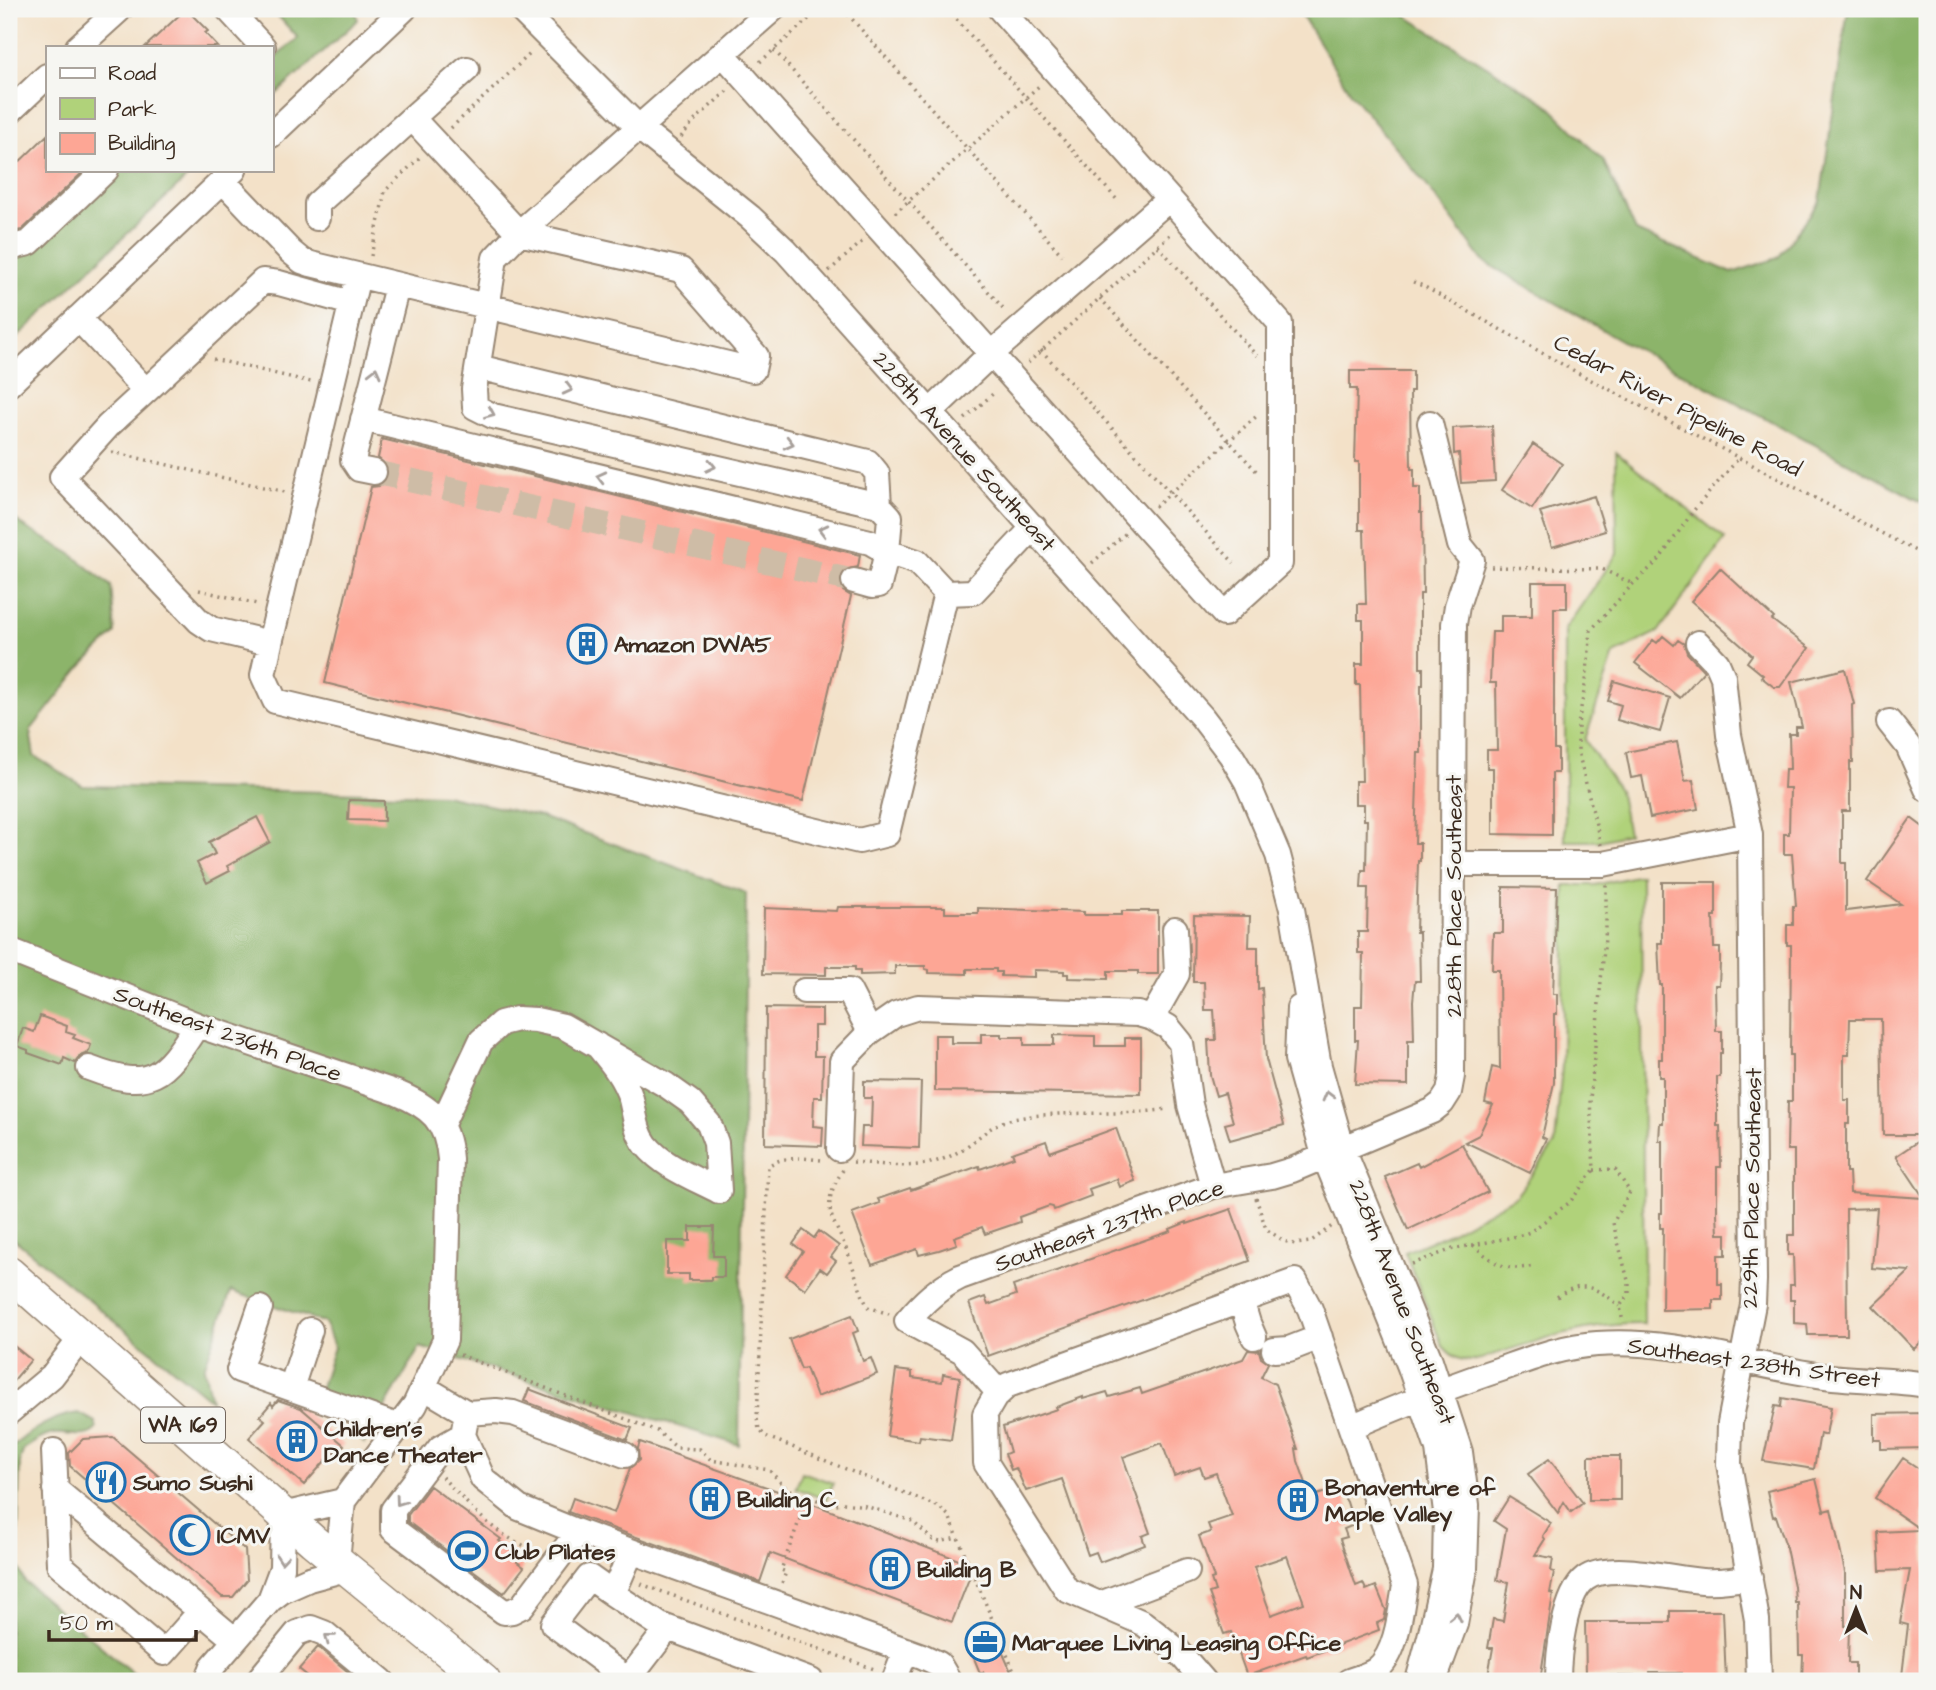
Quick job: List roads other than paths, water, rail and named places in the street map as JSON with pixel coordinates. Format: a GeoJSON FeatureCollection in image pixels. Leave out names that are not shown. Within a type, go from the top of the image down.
{"type":"FeatureCollection","features":[{"type":"Feature","properties":{"kind":"main road","name":"WA 169"},"geometry":{"type":"LineString","coordinates":[[10,1276],[283,1515],[484,1681]]}},
{"type":"Feature","properties":{"kind":"street"},"geometry":{"type":"LineString","coordinates":[[228,9],[262,46]]}},
{"type":"Feature","properties":{"kind":"street"},"geometry":{"type":"LineString","coordinates":[[273,133],[404,9]]}},
{"type":"Feature","properties":{"kind":"street","name":"228th Avenue Southeast"},"geometry":{"type":"LineString","coordinates":[[520,9],[638,127],[750,217],[786,251],[1202,717],[1231,755],[1247,782],[1278,855],[1292,909],[1333,1151],[1349,1215],[1460,1452],[1467,1505],[1465,1569],[1457,1613],[1434,1681]]}},
{"type":"Feature","properties":{"kind":"street"},"geometry":{"type":"LineString","coordinates":[[773,9],[519,233],[495,258],[474,389],[475,407],[493,416],[879,505],[890,517],[887,552],[879,586],[854,581]]}},
{"type":"Feature","properties":{"kind":"street"},"geometry":{"type":"LineString","coordinates":[[723,54],[1223,614],[1280,563],[1280,323],[1000,9]]}},
{"type":"Feature","properties":{"kind":"street"},"geometry":{"type":"LineString","coordinates":[[79,46],[115,10]]}},
{"type":"Feature","properties":{"kind":"street"},"geometry":{"type":"LineString","coordinates":[[317,218],[317,204],[467,69]]}},
{"type":"Feature","properties":{"kind":"street"},"geometry":{"type":"LineString","coordinates":[[9,111],[46,77]]}},
{"type":"Feature","properties":{"kind":"street"},"geometry":{"type":"LineString","coordinates":[[9,384],[228,175],[302,261],[753,370],[756,356],[681,270],[519,233],[412,118]]}},
{"type":"Feature","properties":{"kind":"street"},"geometry":{"type":"LineString","coordinates":[[9,248],[29,243],[104,172]]}},
{"type":"Feature","properties":{"kind":"street"},"geometry":{"type":"LineString","coordinates":[[929,413],[991,354],[1169,199]]}},
{"type":"Feature","properties":{"kind":"street"},"geometry":{"type":"LineString","coordinates":[[358,276],[263,674],[275,701],[859,841],[887,834],[946,593]]}},
{"type":"Feature","properties":{"kind":"street"},"geometry":{"type":"LineString","coordinates":[[270,643],[211,629],[199,621],[62,477],[146,391],[263,281],[351,303]]}},
{"type":"Feature","properties":{"kind":"street"},"geometry":{"type":"LineString","coordinates":[[374,472],[359,468],[353,460],[397,286]]}},
{"type":"Feature","properties":{"kind":"street"},"geometry":{"type":"LineString","coordinates":[[78,318],[146,391]]}},
{"type":"Feature","properties":{"kind":"street"},"geometry":{"type":"LineString","coordinates":[[478,367],[868,462],[877,473],[879,505]]}},
{"type":"Feature","properties":{"kind":"street"},"geometry":{"type":"LineString","coordinates":[[363,419],[870,542],[887,552],[918,562],[946,593]]}},
{"type":"Feature","properties":{"kind":"street","name":"228th Place Southeast"},"geometry":{"type":"LineString","coordinates":[[1333,1151],[1416,1119],[1442,1103],[1449,1092],[1452,1076],[1454,624],[1472,561],[1460,545],[1430,423]]}},
{"type":"Feature","properties":{"kind":"street"},"geometry":{"type":"LineString","coordinates":[[946,593],[973,592],[1034,527]]}},
{"type":"Feature","properties":{"kind":"street","name":"229th Place Southeast"},"geometry":{"type":"LineString","coordinates":[[1698,643],[1721,669],[1729,735],[1749,835],[1754,1280],[1753,1304],[1730,1423],[1729,1464],[1757,1620],[1759,1681]]}},
{"type":"Feature","properties":{"kind":"street"},"geometry":{"type":"LineString","coordinates":[[1889,722],[1908,746],[1927,789]]}},
{"type":"Feature","properties":{"kind":"street"},"geometry":{"type":"LineString","coordinates":[[1454,864],[1603,864],[1749,835]]}},
{"type":"Feature","properties":{"kind":"street"},"geometry":{"type":"LineString","coordinates":[[1152,1018],[1177,974],[1175,929]]}},
{"type":"Feature","properties":{"kind":"street","name":"Southeast 236th Place"},"geometry":{"type":"LineString","coordinates":[[9,950],[197,1025],[417,1101],[442,1124]]}},
{"type":"Feature","properties":{"kind":"street"},"geometry":{"type":"LineString","coordinates":[[804,991],[849,991],[870,1032]]}},
{"type":"Feature","properties":{"kind":"street"},"geometry":{"type":"LineString","coordinates":[[839,1149],[842,1060],[870,1032],[896,1014],[918,1007],[1138,1014],[1168,1027],[1181,1043],[1190,1105],[1213,1186]]}},
{"type":"Feature","properties":{"kind":"street"},"geometry":{"type":"LineString","coordinates":[[206,1681],[213,1665],[270,1600],[296,1584],[342,1565],[343,1501],[400,1427],[425,1388],[446,1340],[450,1159],[449,1141],[442,1124],[481,1041],[501,1023],[526,1019],[563,1026],[597,1045],[666,1085],[690,1102],[709,1124],[716,1143],[719,1191],[660,1158],[645,1143],[618,1070],[597,1045]]}},
{"type":"Feature","properties":{"kind":"street"},"geometry":{"type":"LineString","coordinates":[[89,1068],[111,1077],[135,1081],[150,1077],[174,1061],[197,1025]]}},
{"type":"Feature","properties":{"kind":"street","name":"228th Avenue Southeast"},"geometry":{"type":"LineString","coordinates":[[1333,1151],[1393,1272],[1430,1360],[1431,1393],[1446,1512],[1445,1569],[1418,1681]]}},
{"type":"Feature","properties":{"kind":"street","name":"Southeast 237th Place"},"geometry":{"type":"LineString","coordinates":[[999,1393],[962,1351],[907,1321],[943,1286],[960,1277],[1213,1186],[1292,1170],[1333,1151]]}},
{"type":"Feature","properties":{"kind":"street"},"geometry":{"type":"LineString","coordinates":[[1204,1681],[1178,1651],[1143,1623],[1067,1590],[986,1463],[985,1414],[1008,1385],[1296,1280],[1310,1309],[1405,1585],[1400,1621],[1388,1654],[1376,1670],[1349,1681]]}},
{"type":"Feature","properties":{"kind":"street"},"geometry":{"type":"LineString","coordinates":[[1241,1300],[1248,1323],[1264,1343],[1290,1349],[1320,1337]]}},
{"type":"Feature","properties":{"kind":"street"},"geometry":{"type":"LineString","coordinates":[[260,1308],[239,1370],[400,1427]]}},
{"type":"Feature","properties":{"kind":"street"},"geometry":{"type":"LineString","coordinates":[[291,1388],[310,1330]]}},
{"type":"Feature","properties":{"kind":"street"},"geometry":{"type":"LineString","coordinates":[[9,1412],[52,1376],[82,1337]]}},
{"type":"Feature","properties":{"kind":"street","name":"Southeast 238th Street"},"geometry":{"type":"LineString","coordinates":[[1351,1427],[1431,1393],[1553,1351],[1596,1344],[1653,1345],[1818,1376],[1927,1385]]}},
{"type":"Feature","properties":{"kind":"street"},"geometry":{"type":"LineString","coordinates":[[425,1388],[465,1424],[483,1479],[519,1508],[631,1552],[906,1650],[939,1664],[949,1681]]}},
{"type":"Feature","properties":{"kind":"street"},"geometry":{"type":"LineString","coordinates":[[578,1532],[522,1606],[504,1612],[393,1529],[393,1510],[440,1448],[465,1424],[496,1411],[513,1413],[625,1455]]}},
{"type":"Feature","properties":{"kind":"street"},"geometry":{"type":"LineString","coordinates":[[54,1451],[59,1564],[164,1653],[200,1612]]}},
{"type":"Feature","properties":{"kind":"street"},"geometry":{"type":"LineString","coordinates":[[55,1489],[235,1640]]}},
{"type":"Feature","properties":{"kind":"street"},"geometry":{"type":"LineString","coordinates":[[270,1600],[282,1568],[283,1515],[343,1501]]}},
{"type":"Feature","properties":{"kind":"street"},"geometry":{"type":"LineString","coordinates":[[612,1594],[631,1552]]}},
{"type":"Feature","properties":{"kind":"street"},"geometry":{"type":"LineString","coordinates":[[1100,1604],[1187,1571]]}},
{"type":"Feature","properties":{"kind":"street"},"geometry":{"type":"LineString","coordinates":[[1558,1681],[1564,1629],[1572,1597],[1584,1580],[1599,1572],[1616,1571],[1703,1581],[1750,1577]]}},
{"type":"Feature","properties":{"kind":"street"},"geometry":{"type":"LineString","coordinates":[[668,1628],[628,1681],[553,1624],[589,1577],[668,1628],[811,1681]]}},
{"type":"Feature","properties":{"kind":"street"},"geometry":{"type":"LineString","coordinates":[[262,1680],[297,1633],[311,1628],[324,1633],[382,1681]]}},
{"type":"Feature","properties":{"kind":"street"},"geometry":{"type":"LineString","coordinates":[[894,1681],[906,1650]]}},
{"type":"Feature","properties":{"kind":"street"},"geometry":{"type":"LineString","coordinates":[[745,1657],[771,1681]]}},
{"type":"Feature","properties":{"kind":"tunnel"},"geometry":{"type":"LineString","coordinates":[[374,472],[854,581]]}},
{"type":"Feature","properties":{"kind":"place","name":"Amazon DWA5"},"geometry":{"type":"Point","coordinates":[587,644]}},
{"type":"Feature","properties":{"kind":"place","name":"Children's Dance Theater"},"geometry":{"type":"Point","coordinates":[297,1441]}},
{"type":"Feature","properties":{"kind":"place","name":"Sumo Sushi"},"geometry":{"type":"Point","coordinates":[106,1482]}},
{"type":"Feature","properties":{"kind":"place","name":"Building C"},"geometry":{"type":"Point","coordinates":[710,1499]}},
{"type":"Feature","properties":{"kind":"place","name":"Bonaventure of Maple Valley"},"geometry":{"type":"Point","coordinates":[1298,1500]}},
{"type":"Feature","properties":{"kind":"place","name":"ICMV"},"geometry":{"type":"Point","coordinates":[190,1535]}},
{"type":"Feature","properties":{"kind":"place","name":"Club Pilates"},"geometry":{"type":"Point","coordinates":[468,1551]}},
{"type":"Feature","properties":{"kind":"place","name":"Building B"},"geometry":{"type":"Point","coordinates":[890,1569]}},
{"type":"Feature","properties":{"kind":"place","name":"Marquee Living Leasing Office"},"geometry":{"type":"Point","coordinates":[985,1642]}}]}
